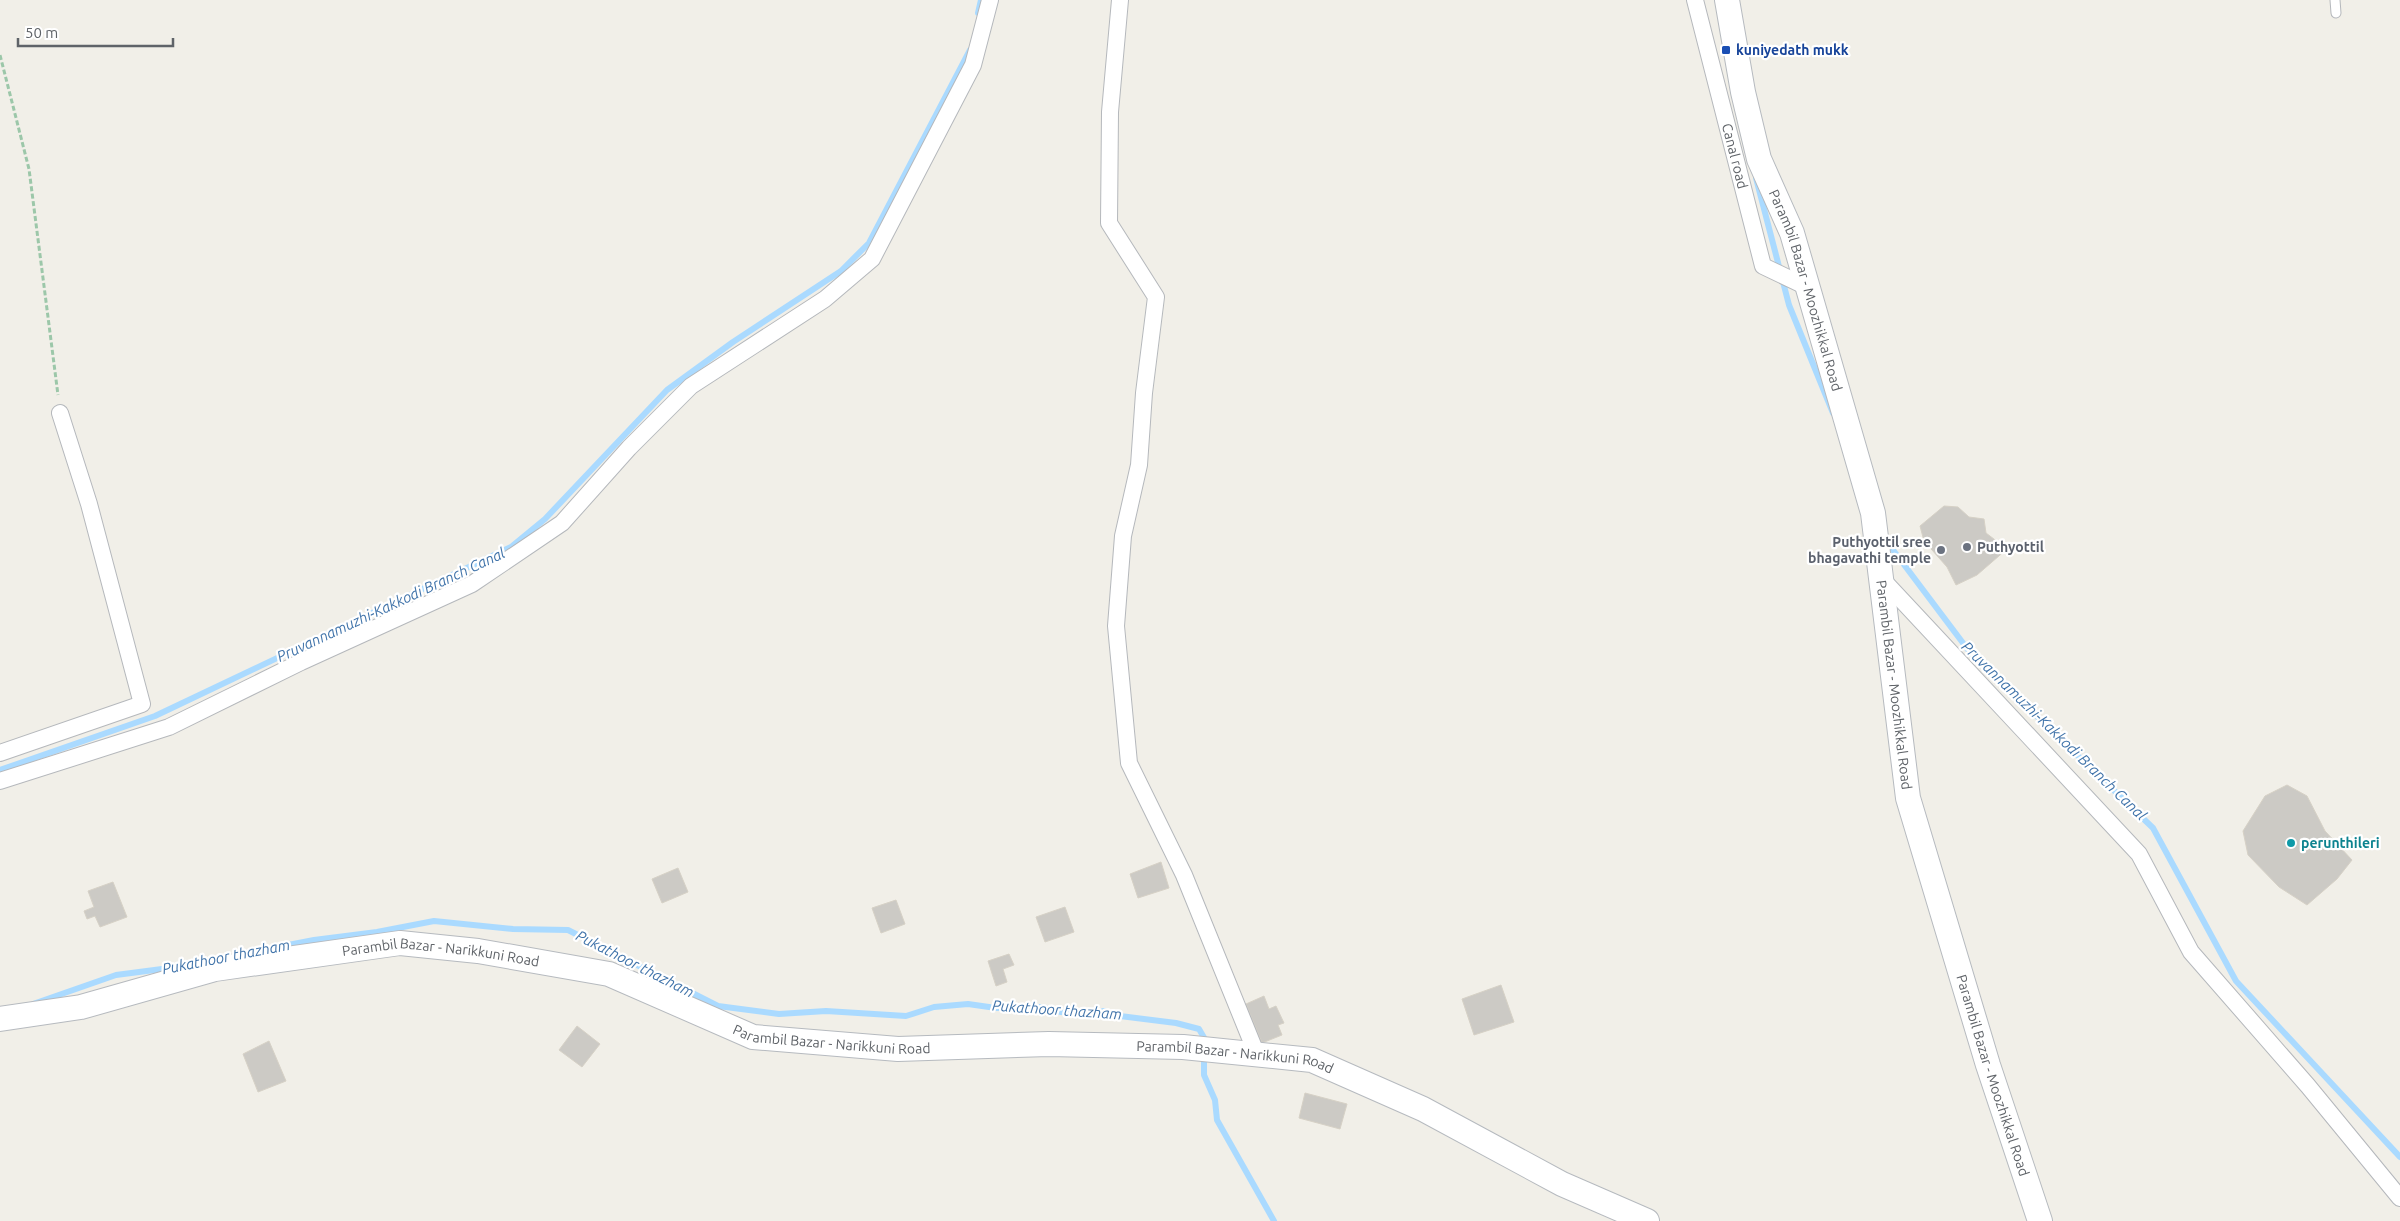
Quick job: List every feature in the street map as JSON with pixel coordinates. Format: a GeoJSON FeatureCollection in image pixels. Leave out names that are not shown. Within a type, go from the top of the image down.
{"type":"FeatureCollection","features":[{"type":"Feature","properties":{"kind":"main road","name":"Parambil Bazar - Moozhikkal Road"},"geometry":{"type":"LineString","coordinates":[[1728,0],[1743,92],[1759,159],[1792,233],[1873,513],[1908,798],[1988,1065],[2040,1221]]}},
{"type":"Feature","properties":{"kind":"main road","name":"Parambil Bazar - Narikkuni Road"},"geometry":{"type":"LineString","coordinates":[[0,1019],[81,1007],[215,969],[400,943],[478,952],[609,974],[753,1036],[898,1049],[1049,1044],[1183,1048],[1312,1060],[1423,1109],[1562,1184],[1647,1221]]}},
{"type":"Feature","properties":{"kind":"street"},"geometry":{"type":"LineString","coordinates":[[0,782],[169,727],[301,662],[472,584],[562,523],[629,448],[691,386],[825,299],[872,259],[973,64],[990,0]]}},
{"type":"Feature","properties":{"kind":"street"},"geometry":{"type":"LineString","coordinates":[[1120,0],[1110,112],[1108,223],[1156,297],[1144,393],[1139,465],[1123,536],[1116,626],[1129,763],[1184,875],[1257,1055]]}},
{"type":"Feature","properties":{"kind":"street","name":"Canal road"},"geometry":{"type":"LineString","coordinates":[[1695,0],[1763,266],[1807,287]]}},
{"type":"Feature","properties":{"kind":"street"},"geometry":{"type":"LineString","coordinates":[[0,753],[142,704],[89,504],[60,413]]}},
{"type":"Feature","properties":{"kind":"street"},"geometry":{"type":"LineString","coordinates":[[1881,578],[2139,854],[2190,952],[2308,1086],[2400,1198]]}},
{"type":"Feature","properties":{"kind":"lane"},"geometry":{"type":"LineString","coordinates":[[2335,0],[2336,12]]}},
{"type":"Feature","properties":{"kind":"path"},"geometry":{"type":"LineString","coordinates":[[0,55],[29,169],[60,413]]}},
{"type":"Feature","properties":{"kind":"building","name":"Puthyottil"},"geometry":{"type":"Polygon","coordinates":[[[1944,506],[1958,507],[1969,517],[1984,519],[1986,533],[2007,549],[1977,575],[1956,585],[1947,567],[1924,541],[1920,526],[1944,506]]]}},
{"type":"Feature","properties":{"kind":"building","name":"perunthileri"},"geometry":{"type":"Polygon","coordinates":[[[2287,785],[2307,796],[2325,831],[2352,860],[2337,879],[2307,905],[2279,887],[2248,855],[2243,831],[2265,796],[2287,785]]]}},
{"type":"Feature","properties":{"kind":"building"},"geometry":{"type":"Polygon","coordinates":[[[1161,862],[1169,888],[1138,898],[1130,874],[1161,862]]]}},
{"type":"Feature","properties":{"kind":"building"},"geometry":{"type":"Polygon","coordinates":[[[678,868],[688,892],[662,903],[652,879],[678,868]]]}},
{"type":"Feature","properties":{"kind":"building"},"geometry":{"type":"Polygon","coordinates":[[[113,882],[127,917],[100,927],[95,916],[87,919],[84,911],[94,907],[88,891],[113,882]]]}},
{"type":"Feature","properties":{"kind":"building"},"geometry":{"type":"Polygon","coordinates":[[[896,900],[905,924],[881,933],[872,908],[896,900]]]}},
{"type":"Feature","properties":{"kind":"building"},"geometry":{"type":"Polygon","coordinates":[[[1065,907],[1074,932],[1045,942],[1036,917],[1065,907]]]}},
{"type":"Feature","properties":{"kind":"building"},"geometry":{"type":"Polygon","coordinates":[[[1009,954],[1014,965],[1003,969],[1007,982],[996,986],[988,961],[1009,954]]]}},
{"type":"Feature","properties":{"kind":"building"},"geometry":{"type":"Polygon","coordinates":[[[1501,985],[1514,1022],[1474,1035],[1462,999],[1501,985]]]}},
{"type":"Feature","properties":{"kind":"building"},"geometry":{"type":"Polygon","coordinates":[[[1264,996],[1269,1009],[1276,1006],[1284,1023],[1278,1025],[1282,1035],[1262,1043],[1246,1004],[1264,996]]]}},
{"type":"Feature","properties":{"kind":"building"},"geometry":{"type":"Polygon","coordinates":[[[577,1026],[600,1044],[582,1067],[559,1050],[577,1026]]]}},
{"type":"Feature","properties":{"kind":"building"},"geometry":{"type":"Polygon","coordinates":[[[269,1041],[286,1081],[258,1092],[243,1054],[269,1041]]]}},
{"type":"Feature","properties":{"kind":"building"},"geometry":{"type":"Polygon","coordinates":[[[1305,1093],[1347,1104],[1340,1129],[1299,1118],[1305,1093]]]}},
{"type":"Feature","properties":{"kind":"waterway","name":"Pruvannamuzhi-Kakkodi Branch Canal"},"geometry":{"type":"LineString","coordinates":[[978,13],[981,0]]}},
{"type":"Feature","properties":{"kind":"waterway","name":"Pruvannamuzhi-Kakkodi Branch Canal"},"geometry":{"type":"LineString","coordinates":[[0,770],[155,716],[511,547],[545,519],[667,390],[733,342],[841,271],[869,243],[970,50]]}},
{"type":"Feature","properties":{"kind":"waterway","name":"Pruvannamuzhi-Kakkodi Branch Canal"},"geometry":{"type":"LineString","coordinates":[[1756,178],[1789,305],[1833,413]]}},
{"type":"Feature","properties":{"kind":"waterway","name":"Pruvannamuzhi-Kakkodi Branch Canal"},"geometry":{"type":"LineString","coordinates":[[1884,538],[1969,651],[2153,828],[2236,981],[2400,1157]]}},
{"type":"Feature","properties":{"kind":"waterway","name":"Pukathoor thazham"},"geometry":{"type":"LineString","coordinates":[[246,953],[434,921],[513,929],[568,930],[718,1006],[779,1014],[826,1011],[906,1016],[934,1007],[968,1004],[996,1008],[1040,1007],[1061,1012],[1090,1015],[1103,1011],[1120,1016],[1176,1023],[1199,1029],[1206,1041]]}},
{"type":"Feature","properties":{"kind":"waterway","name":"Pukathoor thazham"},"geometry":{"type":"LineString","coordinates":[[33,1004],[116,975],[185,966]]}},
{"type":"Feature","properties":{"kind":"waterway","name":"Pukathoor thazham"},"geometry":{"type":"LineString","coordinates":[[1204,1055],[1204,1075],[1215,1100],[1217,1120],[1274,1221]]}},
{"type":"Feature","properties":{"kind":"place","name":"kuniyedath mukk"},"geometry":{"type":"Point","coordinates":[1726,50]}},
{"type":"Feature","properties":{"kind":"place","name":"Puthyottil"},"geometry":{"type":"Point","coordinates":[1967,547]}},
{"type":"Feature","properties":{"kind":"place","name":"Puthyottil sree bhagavathi temple"},"geometry":{"type":"Point","coordinates":[1941,550]}},
{"type":"Feature","properties":{"kind":"place","name":"perunthileri"},"geometry":{"type":"Point","coordinates":[2291,843]}}]}
